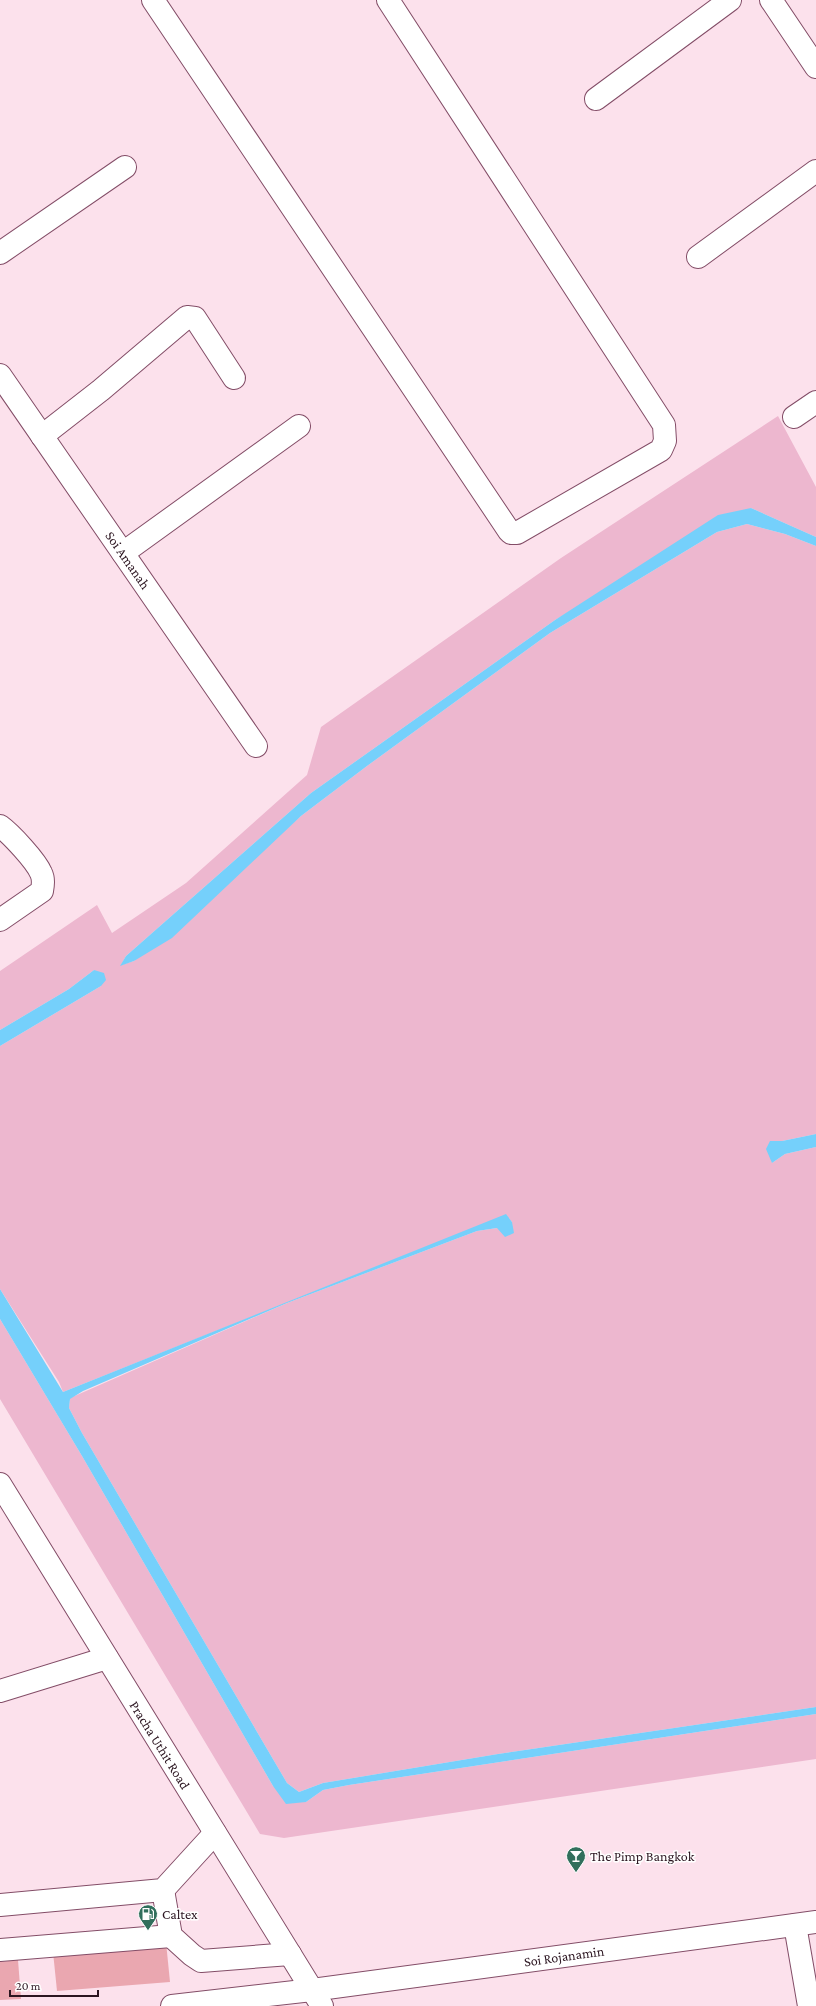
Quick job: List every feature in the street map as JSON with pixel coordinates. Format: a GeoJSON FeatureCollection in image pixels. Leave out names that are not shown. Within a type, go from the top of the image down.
{"type":"FeatureCollection","features":[{"type":"Feature","properties":{"kind":"street"},"geometry":{"type":"LineString","coordinates":[[152,0],[509,531],[511,533],[517,533],[660,450],[665,441],[664,425],[388,0]]}},
{"type":"Feature","properties":{"kind":"street"},"geometry":{"type":"LineString","coordinates":[[596,99],[730,0]]}},
{"type":"Feature","properties":{"kind":"street"},"geometry":{"type":"LineString","coordinates":[[771,0],[816,67]]}},
{"type":"Feature","properties":{"kind":"street"},"geometry":{"type":"LineString","coordinates":[[0,253],[125,167]]}},
{"type":"Feature","properties":{"kind":"street"},"geometry":{"type":"LineString","coordinates":[[698,257],[816,171]]}},
{"type":"Feature","properties":{"kind":"street"},"geometry":{"type":"LineString","coordinates":[[42,436],[101,390],[187,317],[195,318],[234,378]]}},
{"type":"Feature","properties":{"kind":"street","name":"Soi Amanah"},"geometry":{"type":"LineString","coordinates":[[0,375],[256,746]]}},
{"type":"Feature","properties":{"kind":"street"},"geometry":{"type":"LineString","coordinates":[[794,417],[816,402]]}},
{"type":"Feature","properties":{"kind":"street"},"geometry":{"type":"LineString","coordinates":[[123,553],[300,426]]}},
{"type":"Feature","properties":{"kind":"street"},"geometry":{"type":"LineString","coordinates":[[0,826],[9,832],[41,873],[43,881],[42,891],[0,920]]}},
{"type":"Feature","properties":{"kind":"street","name":"Pracha Uthit Road"},"geometry":{"type":"LineString","coordinates":[[0,1484],[317,1998]]}},
{"type":"Feature","properties":{"kind":"street"},"geometry":{"type":"LineString","coordinates":[[0,1691],[107,1658]]}},
{"type":"Feature","properties":{"kind":"street"},"geometry":{"type":"LineString","coordinates":[[0,1905],[163,1890],[215,1833]]}},
{"type":"Feature","properties":{"kind":"street"},"geometry":{"type":"LineString","coordinates":[[163,1890],[171,1936],[192,1955],[202,1961],[290,1954]]}},
{"type":"Feature","properties":{"kind":"street"},"geometry":{"type":"LineString","coordinates":[[806,1923],[810,1992]]}},
{"type":"Feature","properties":{"kind":"street","name":"Soi Rojanamin"},"geometry":{"type":"LineString","coordinates":[[172,2006],[317,1998],[806,1923]]}},
{"type":"Feature","properties":{"kind":"street"},"geometry":{"type":"LineString","coordinates":[[0,1950],[171,1936]]}},
{"type":"Feature","properties":{"kind":"shaded area"},"geometry":{"type":"Polygon","coordinates":[[[778,416],[816,487],[816,537],[751,508],[555,620],[311,793],[126,956],[121,965],[134,961],[301,816],[367,766],[550,633],[717,532],[747,524],[785,534],[816,546],[816,1134],[782,1141],[770,1141],[772,1163],[785,1154],[816,1147],[816,1707],[498,1754],[323,1783],[299,1792],[287,1783],[82,1433],[69,1408],[70,1398],[287,1303],[477,1231],[497,1228],[512,1222],[506,1215],[63,1392],[59,1382],[0,1289],[0,1046],[101,986],[94,970],[69,989],[0,1030],[0,971],[97,905],[112,933],[186,883],[307,775],[321,727],[561,558],[778,416]]]}},
{"type":"Feature","properties":{"kind":"shaded area"},"geometry":{"type":"Polygon","coordinates":[[[0,1319],[82,1456],[273,1786],[306,1802],[323,1790],[349,1785],[816,1714],[816,1759],[284,1838],[260,1834],[0,1399],[0,1319]]]}},
{"type":"Feature","properties":{"kind":"water"},"geometry":{"type":"Polygon","coordinates":[[[751,508],[816,537],[816,546],[785,534],[747,524],[717,532],[550,633],[367,766],[301,816],[172,938],[134,961],[120,966],[126,956],[311,793],[555,620],[718,515],[751,508]]]}},
{"type":"Feature","properties":{"kind":"water"},"geometry":{"type":"Polygon","coordinates":[[[94,970],[104,973],[106,980],[101,986],[0,1046],[0,1030],[69,989],[94,970]]]}},
{"type":"Feature","properties":{"kind":"water"},"geometry":{"type":"Polygon","coordinates":[[[816,1134],[816,1147],[785,1154],[772,1163],[766,1149],[770,1141],[782,1141],[816,1134]]]}},
{"type":"Feature","properties":{"kind":"water"},"geometry":{"type":"Polygon","coordinates":[[[506,1214],[512,1222],[514,1233],[505,1237],[497,1228],[477,1231],[287,1303],[83,1391],[70,1399],[69,1408],[82,1433],[287,1783],[299,1792],[323,1783],[498,1754],[816,1707],[816,1714],[349,1785],[323,1790],[306,1802],[286,1804],[273,1786],[82,1456],[0,1319],[0,1289],[63,1392],[506,1214]]]}},
{"type":"Feature","properties":{"kind":"building"},"geometry":{"type":"Polygon","coordinates":[[[166,1942],[170,1982],[57,1991],[53,1952],[166,1942]]]}},
{"type":"Feature","properties":{"kind":"building"},"geometry":{"type":"Polygon","coordinates":[[[18,1960],[21,1999],[0,2000],[0,1962],[18,1960]]]}},
{"type":"Feature","properties":{"kind":"place","name":"The Pimp Bangkok"},"geometry":{"type":"Point","coordinates":[576,1873]}},
{"type":"Feature","properties":{"kind":"place","name":"Caltex"},"geometry":{"type":"Point","coordinates":[148,1931]}}]}
